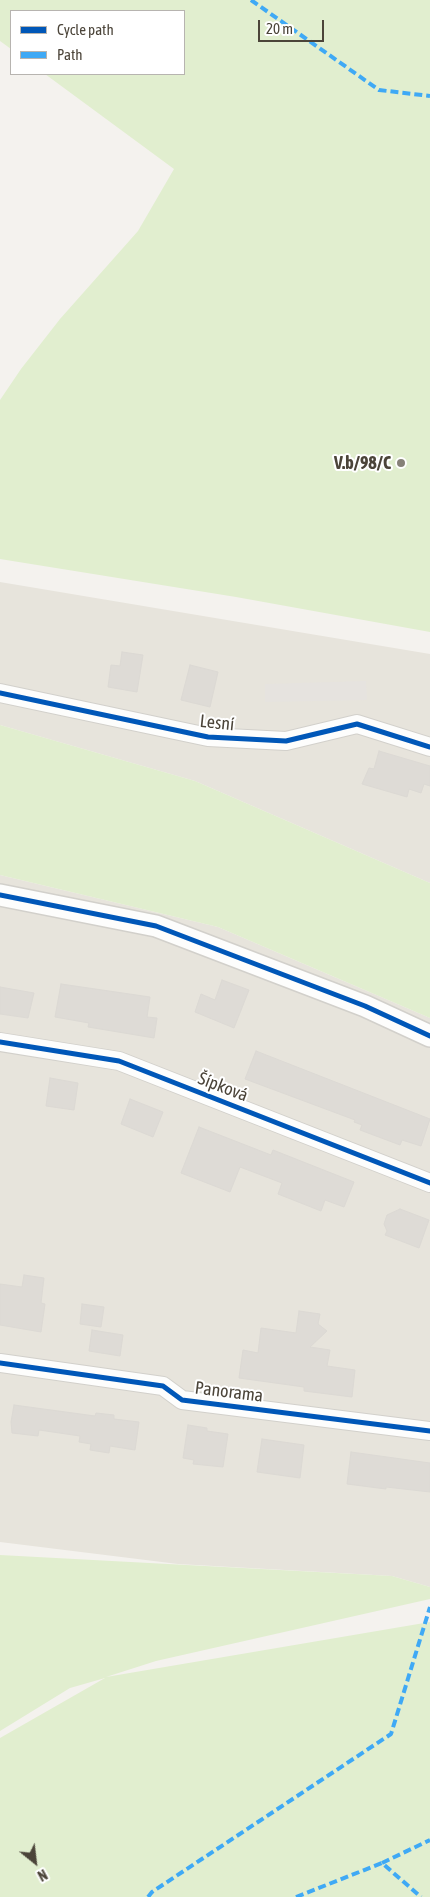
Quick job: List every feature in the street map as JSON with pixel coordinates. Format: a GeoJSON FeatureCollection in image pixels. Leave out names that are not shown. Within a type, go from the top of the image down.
{"type":"FeatureCollection","features":[{"type":"Feature","properties":{"kind":"street","name":"Lesní"},"geometry":{"type":"LineString","coordinates":[[0,693],[208,738],[286,742],[357,724],[430,747]]}},
{"type":"Feature","properties":{"kind":"street"},"geometry":{"type":"LineString","coordinates":[[0,895],[156,926],[365,1006],[430,1036]]}},
{"type":"Feature","properties":{"kind":"street","name":"Šípková"},"geometry":{"type":"LineString","coordinates":[[0,1042],[119,1061],[430,1183]]}},
{"type":"Feature","properties":{"kind":"street","name":"Panorama"},"geometry":{"type":"LineString","coordinates":[[0,1363],[163,1386],[182,1400],[430,1432]]}},
{"type":"Feature","properties":{"kind":"shaded area"},"geometry":{"type":"Polygon","coordinates":[[[0,582],[430,654],[430,883],[195,781],[0,725],[0,582]]]}},
{"type":"Feature","properties":{"kind":"shaded area"},"geometry":{"type":"Polygon","coordinates":[[[366,681],[367,700],[265,702],[265,684],[366,681]]]}},
{"type":"Feature","properties":{"kind":"shaded area"},"geometry":{"type":"Polygon","coordinates":[[[0,875],[218,927],[430,1018],[430,1587],[392,1576],[178,1564],[0,1542],[0,875]]]}},
{"type":"Feature","properties":{"kind":"green space"},"geometry":{"type":"Polygon","coordinates":[[[0,0],[430,0],[430,632],[236,597],[0,559],[0,400],[21,369],[60,319],[138,231],[174,169],[46,75],[185,75],[185,10],[10,10],[10,48],[0,41],[0,0]]]}},
{"type":"Feature","properties":{"kind":"green space"},"geometry":{"type":"Polygon","coordinates":[[[0,725],[195,781],[430,883],[430,1018],[218,927],[0,875],[0,725]]]}},
{"type":"Feature","properties":{"kind":"green space"},"geometry":{"type":"Polygon","coordinates":[[[0,1555],[392,1576],[430,1587],[430,1599],[156,1661],[106,1677],[430,1622],[430,1897],[0,1897],[0,1738],[105,1678],[70,1688],[0,1731],[0,1555]]]}},
{"type":"Feature","properties":{"kind":"building"},"geometry":{"type":"Polygon","coordinates":[[[122,652],[143,655],[137,692],[108,687],[111,665],[120,666],[122,652]]]}},
{"type":"Feature","properties":{"kind":"building"},"geometry":{"type":"Polygon","coordinates":[[[190,665],[218,672],[210,707],[181,700],[190,665]]]}},
{"type":"Feature","properties":{"kind":"building"},"geometry":{"type":"Polygon","coordinates":[[[379,751],[430,766],[430,786],[424,784],[421,793],[409,789],[407,797],[362,784],[369,768],[374,769],[379,751]]]}},
{"type":"Feature","properties":{"kind":"building"},"geometry":{"type":"Polygon","coordinates":[[[222,980],[249,990],[234,1028],[195,1012],[201,994],[215,1000],[222,980]]]}},
{"type":"Feature","properties":{"kind":"building"},"geometry":{"type":"Polygon","coordinates":[[[61,984],[150,997],[147,1017],[157,1018],[154,1038],[88,1027],[89,1023],[55,1017],[61,984]]]}},
{"type":"Feature","properties":{"kind":"building"},"geometry":{"type":"Polygon","coordinates":[[[0,987],[34,993],[28,1018],[0,1014],[0,987]]]}},
{"type":"Feature","properties":{"kind":"building"},"geometry":{"type":"Polygon","coordinates":[[[256,1051],[430,1119],[421,1146],[402,1140],[400,1145],[360,1130],[362,1125],[354,1122],[355,1120],[245,1079],[256,1051]]]}},
{"type":"Feature","properties":{"kind":"building"},"geometry":{"type":"Polygon","coordinates":[[[50,1078],[78,1083],[74,1110],[46,1106],[50,1078]]]}},
{"type":"Feature","properties":{"kind":"building"},"geometry":{"type":"Polygon","coordinates":[[[130,1099],[163,1112],[153,1137],[121,1124],[130,1099]]]}},
{"type":"Feature","properties":{"kind":"building"},"geometry":{"type":"Polygon","coordinates":[[[199,1127],[271,1155],[273,1150],[354,1182],[344,1207],[325,1200],[321,1211],[278,1194],[282,1183],[240,1167],[230,1192],[181,1173],[199,1127]]]}},
{"type":"Feature","properties":{"kind":"building"},"geometry":{"type":"Polygon","coordinates":[[[400,1209],[429,1220],[419,1248],[385,1235],[387,1231],[384,1224],[387,1215],[400,1209]]]}},
{"type":"Feature","properties":{"kind":"building"},"geometry":{"type":"Polygon","coordinates":[[[24,1275],[44,1278],[41,1303],[45,1304],[41,1332],[0,1325],[0,1284],[22,1287],[24,1275]]]}},
{"type":"Feature","properties":{"kind":"building"},"geometry":{"type":"Polygon","coordinates":[[[82,1304],[104,1307],[101,1327],[80,1324],[82,1304]]]}},
{"type":"Feature","properties":{"kind":"building"},"geometry":{"type":"Polygon","coordinates":[[[299,1311],[320,1314],[318,1324],[327,1331],[310,1347],[330,1350],[327,1366],[355,1370],[352,1397],[304,1391],[304,1387],[239,1378],[243,1350],[258,1353],[261,1328],[296,1333],[299,1311]]]}},
{"type":"Feature","properties":{"kind":"building"},"geometry":{"type":"Polygon","coordinates":[[[92,1330],[123,1335],[120,1356],[89,1351],[92,1330]]]}},
{"type":"Feature","properties":{"kind":"building"},"geometry":{"type":"Polygon","coordinates":[[[14,1405],[95,1416],[96,1413],[114,1415],[114,1419],[139,1422],[135,1450],[110,1446],[109,1453],[90,1450],[91,1444],[79,1442],[80,1436],[39,1430],[38,1436],[12,1433],[11,1422],[14,1405]]]}},
{"type":"Feature","properties":{"kind":"building"},"geometry":{"type":"Polygon","coordinates":[[[188,1425],[207,1428],[207,1431],[228,1434],[223,1467],[193,1464],[194,1460],[183,1458],[188,1425]]]}},
{"type":"Feature","properties":{"kind":"building"},"geometry":{"type":"Polygon","coordinates":[[[262,1439],[304,1445],[300,1478],[257,1472],[262,1439]]]}},
{"type":"Feature","properties":{"kind":"building"},"geometry":{"type":"Polygon","coordinates":[[[351,1452],[430,1463],[430,1492],[347,1484],[351,1452]]]}},
{"type":"Feature","properties":{"kind":"marked path"},"geometry":{"type":"LineString","coordinates":[[251,0],[379,90],[430,96]]}},
{"type":"Feature","properties":{"kind":"marked path"},"geometry":{"type":"LineString","coordinates":[[148,1897],[152,1892],[391,1734],[430,1607]]}},
{"type":"Feature","properties":{"kind":"marked path"},"geometry":{"type":"LineString","coordinates":[[382,1863],[430,1840]]}},
{"type":"Feature","properties":{"kind":"marked path"},"geometry":{"type":"LineString","coordinates":[[296,1897],[382,1863],[421,1897]]}},
{"type":"Feature","properties":{"kind":"cycle path"},"geometry":{"type":"LineString","coordinates":[[0,693],[208,737],[286,741],[357,724],[430,747]]}},
{"type":"Feature","properties":{"kind":"cycle path"},"geometry":{"type":"LineString","coordinates":[[0,895],[156,926],[365,1006],[430,1036]]}},
{"type":"Feature","properties":{"kind":"cycle path"},"geometry":{"type":"LineString","coordinates":[[0,1042],[119,1061],[430,1183]]}},
{"type":"Feature","properties":{"kind":"cycle path"},"geometry":{"type":"LineString","coordinates":[[0,1363],[163,1386],[182,1400],[430,1431]]}},
{"type":"Feature","properties":{"kind":"place","name":"V.b/98/C"},"geometry":{"type":"Point","coordinates":[401,463]}}]}
